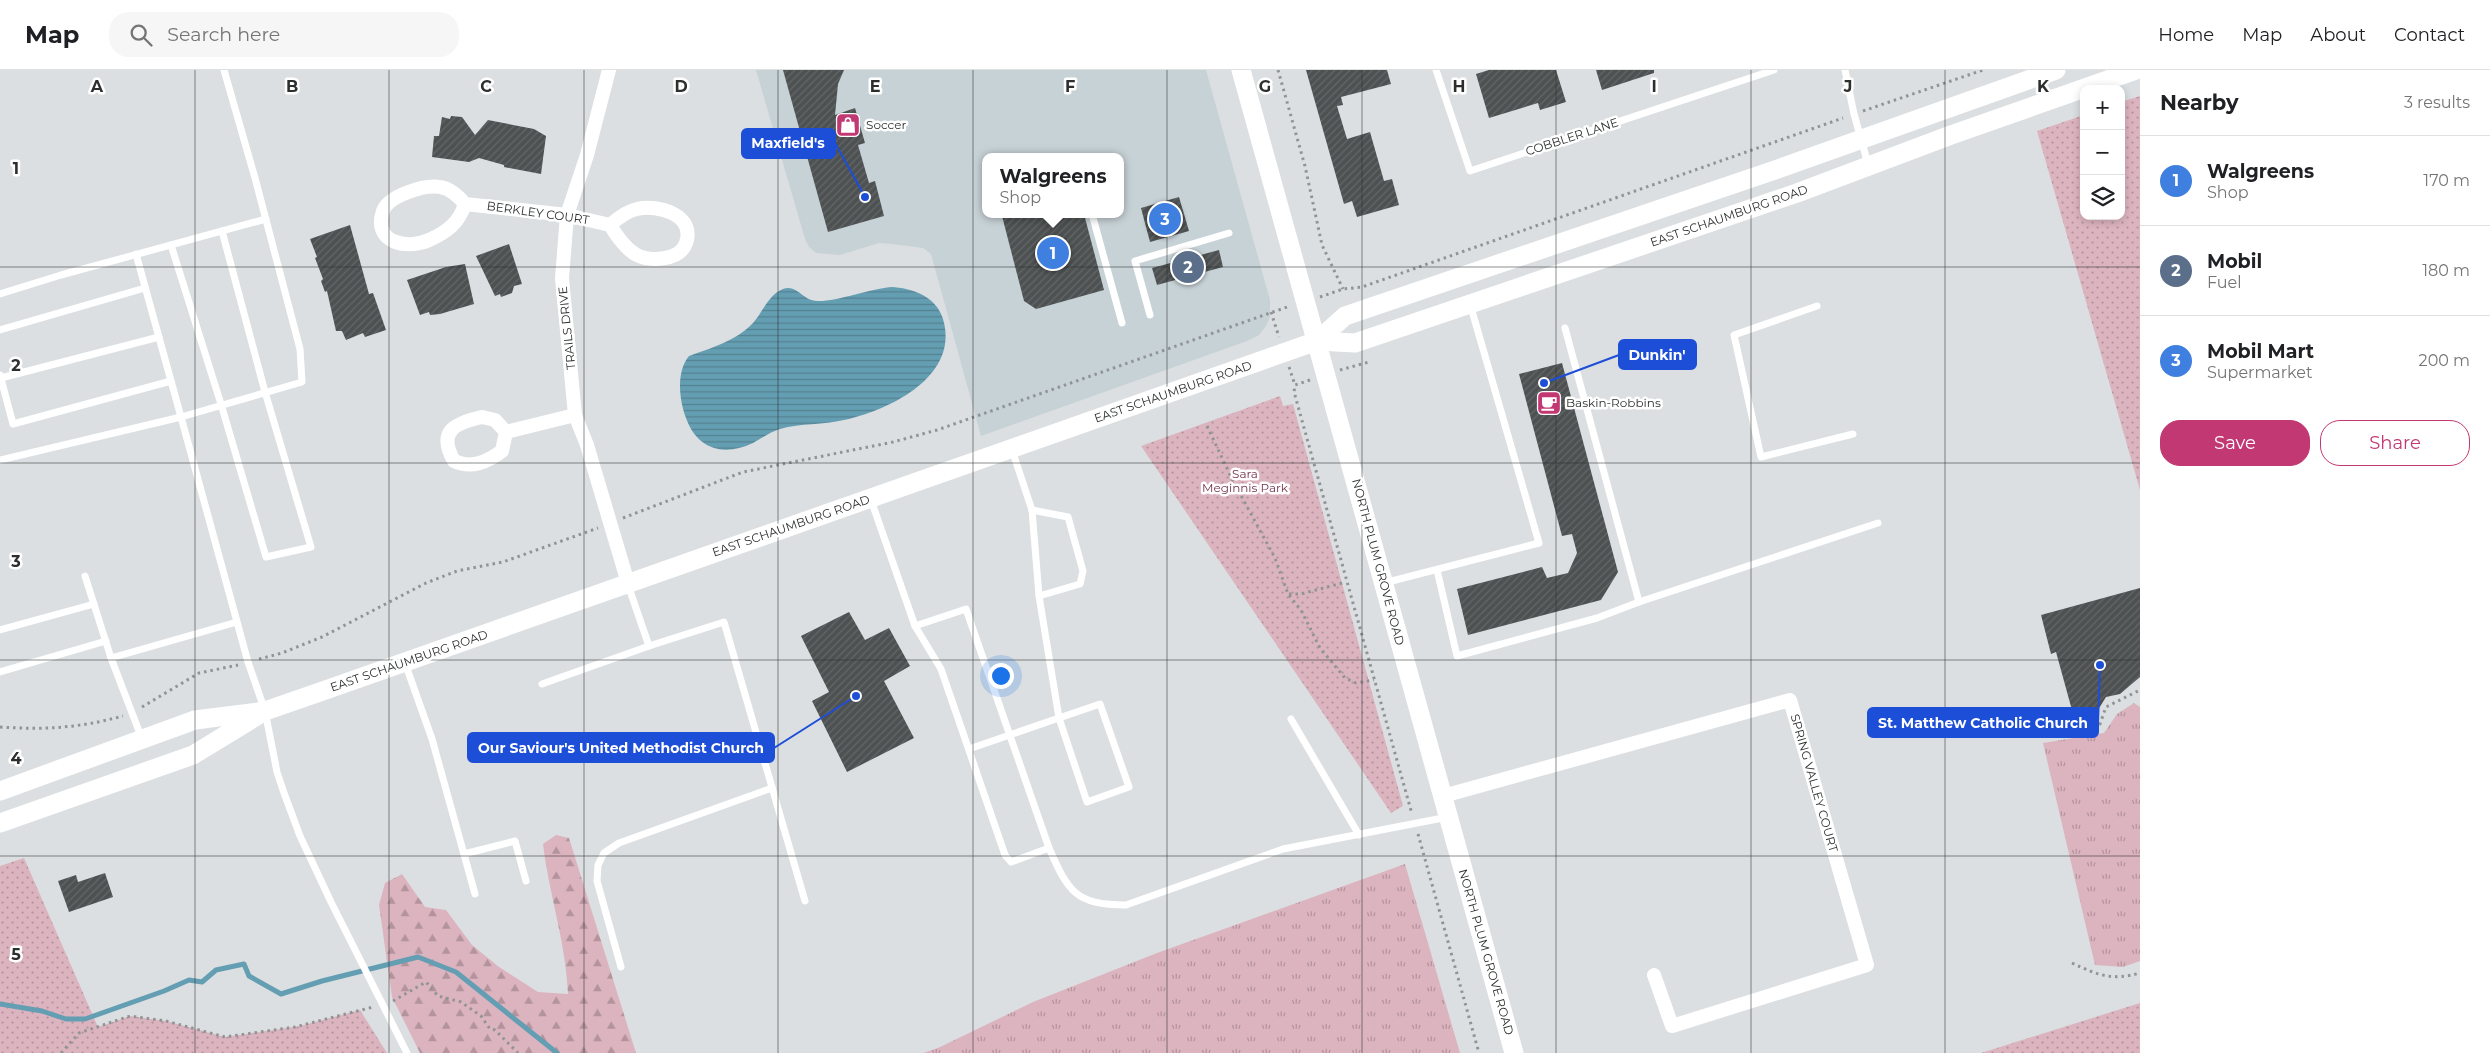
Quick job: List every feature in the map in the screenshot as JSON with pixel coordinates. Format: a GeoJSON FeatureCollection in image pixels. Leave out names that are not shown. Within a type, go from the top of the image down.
{"type":"FeatureCollection","features":[{"type":"Feature","properties":{"kind":"main road","name":"NORTH PLUM GROVE ROAD"},"geometry":{"type":"LineString","coordinates":[[1242,70],[1514,1053]]}},
{"type":"Feature","properties":{"kind":"main road","name":"EAST SCHAUMBURG ROAD"},"geometry":{"type":"LineString","coordinates":[[0,823],[193,755],[264,712],[870,498],[1317,342],[1355,344],[1784,198],[1950,135],[2136,70]]}},
{"type":"Feature","properties":{"kind":"main road","name":"EAST SCHAUMBURG ROAD"},"geometry":{"type":"LineString","coordinates":[[1317,342],[1345,316],[1860,139],[2051,71]]}},
{"type":"Feature","properties":{"kind":"main road","name":"EAST SCHAUMBURG ROAD"},"geometry":{"type":"LineString","coordinates":[[0,791],[195,720],[264,712]]}},
{"type":"Feature","properties":{"kind":"street","name":"TRAILS DRIVE"},"geometry":{"type":"LineString","coordinates":[[609,70],[587,155],[567,215],[562,278],[575,415],[587,445],[628,584]]}},
{"type":"Feature","properties":{"kind":"street","name":"BERKLEY COURT"},"geometry":{"type":"LineString","coordinates":[[465,204],[456,223],[443,234],[421,244],[398,245],[386,237],[380,223],[383,209],[396,198],[418,188],[440,187],[456,195],[465,204],[567,215],[610,224]]}},
{"type":"Feature","properties":{"kind":"street"},"geometry":{"type":"LineString","coordinates":[[660,208],[675,214],[684,223],[688,235],[686,245],[677,255],[664,258],[651,259],[636,255],[627,248],[610,224],[635,209],[660,208]]}},
{"type":"Feature","properties":{"kind":"street"},"geometry":{"type":"LineString","coordinates":[[506,432],[575,415]]}},
{"type":"Feature","properties":{"kind":"street","name":"SPRING VALLEY COURT"},"geometry":{"type":"LineString","coordinates":[[1443,796],[1790,700],[1867,965],[1672,1026],[1654,975]]}},
{"type":"Feature","properties":{"kind":"lane"},"geometry":{"type":"LineString","coordinates":[[0,460],[181,417],[302,382],[300,349],[224,70]]}},
{"type":"Feature","properties":{"kind":"lane","name":"COBBLER LANE"},"geometry":{"type":"LineString","coordinates":[[1436,70],[1470,171],[1774,70]]}},
{"type":"Feature","properties":{"kind":"lane"},"geometry":{"type":"LineString","coordinates":[[1845,70],[1860,139],[1869,167]]}},
{"type":"Feature","properties":{"kind":"lane"},"geometry":{"type":"LineString","coordinates":[[1093,218],[1122,322]]}},
{"type":"Feature","properties":{"kind":"lane"},"geometry":{"type":"LineString","coordinates":[[0,294],[136,254],[266,219]]}},
{"type":"Feature","properties":{"kind":"lane"},"geometry":{"type":"LineString","coordinates":[[171,245],[221,404],[266,557],[311,547],[265,392],[222,231]]}},
{"type":"Feature","properties":{"kind":"lane"},"geometry":{"type":"LineString","coordinates":[[1150,315],[1136,260],[1229,233]]}},
{"type":"Feature","properties":{"kind":"lane"},"geometry":{"type":"LineString","coordinates":[[136,254],[248,662],[264,712],[277,772],[300,836],[372,987],[407,1053]]}},
{"type":"Feature","properties":{"kind":"lane"},"geometry":{"type":"LineString","coordinates":[[0,330],[145,288]]}},
{"type":"Feature","properties":{"kind":"lane"},"geometry":{"type":"LineString","coordinates":[[1384,583],[1539,543],[1470,304]]}},
{"type":"Feature","properties":{"kind":"lane"},"geometry":{"type":"LineString","coordinates":[[1817,306],[1734,335],[1761,457],[1854,434]]}},
{"type":"Feature","properties":{"kind":"lane"},"geometry":{"type":"LineString","coordinates":[[1565,328],[1639,602]]}},
{"type":"Feature","properties":{"kind":"lane"},"geometry":{"type":"LineString","coordinates":[[159,337],[0,376],[14,424],[171,382]]}},
{"type":"Feature","properties":{"kind":"lane"},"geometry":{"type":"LineString","coordinates":[[969,749],[1059,718],[1100,704],[1129,787],[1087,802],[1059,718],[1039,596],[1032,510],[1012,449]]}},
{"type":"Feature","properties":{"kind":"lane"},"geometry":{"type":"LineString","coordinates":[[870,498],[915,626],[941,668],[1005,855],[1011,862],[1049,848]]}},
{"type":"Feature","properties":{"kind":"lane"},"geometry":{"type":"LineString","coordinates":[[1032,510],[1068,517],[1083,571],[1080,584],[1039,596]]}},
{"type":"Feature","properties":{"kind":"lane"},"geometry":{"type":"LineString","coordinates":[[1437,570],[1457,656],[1597,618],[1639,602],[1878,523]]}},
{"type":"Feature","properties":{"kind":"lane"},"geometry":{"type":"LineString","coordinates":[[86,576],[111,658],[142,739]]}},
{"type":"Feature","properties":{"kind":"lane"},"geometry":{"type":"LineString","coordinates":[[628,584],[649,646]]}},
{"type":"Feature","properties":{"kind":"lane"},"geometry":{"type":"LineString","coordinates":[[0,630],[94,604]]}},
{"type":"Feature","properties":{"kind":"lane"},"geometry":{"type":"LineString","coordinates":[[915,626],[966,609],[1049,848],[1064,882],[1077,895],[1100,905],[1126,905],[1283,849],[1449,817]]}},
{"type":"Feature","properties":{"kind":"lane"},"geometry":{"type":"LineString","coordinates":[[111,658],[237,622]]}},
{"type":"Feature","properties":{"kind":"lane"},"geometry":{"type":"LineString","coordinates":[[542,684],[724,622],[805,901]]}},
{"type":"Feature","properties":{"kind":"lane"},"geometry":{"type":"LineString","coordinates":[[0,672],[106,641]]}},
{"type":"Feature","properties":{"kind":"lane"},"geometry":{"type":"LineString","coordinates":[[405,663],[432,739],[474,894]]}},
{"type":"Feature","properties":{"kind":"lane"},"geometry":{"type":"LineString","coordinates":[[1291,719],[1359,835]]}},
{"type":"Feature","properties":{"kind":"lane"},"geometry":{"type":"LineString","coordinates":[[621,967],[596,881],[598,865],[604,853],[619,843],[772,788]]}},
{"type":"Feature","properties":{"kind":"lane"},"geometry":{"type":"LineString","coordinates":[[464,854],[515,841],[526,881]]}},
{"type":"Feature","properties":{"kind":"path"},"geometry":{"type":"LineString","coordinates":[[1278,70],[1305,166],[1322,245],[1343,289],[1362,287],[1983,70]]}},
{"type":"Feature","properties":{"kind":"path"},"geometry":{"type":"LineString","coordinates":[[0,727],[60,729],[90,725],[132,712],[200,673],[282,653],[322,637],[426,583],[457,571],[503,562],[743,472],[893,442],[937,430],[1271,312]]}},
{"type":"Feature","properties":{"kind":"path"},"geometry":{"type":"LineString","coordinates":[[1294,392],[1479,1053]]}},
{"type":"Feature","properties":{"kind":"path"},"geometry":{"type":"LineString","coordinates":[[1207,426],[1232,479],[1275,558],[1288,594],[1301,610],[1320,648],[1345,678],[1356,683],[1374,680]]}},
{"type":"Feature","properties":{"kind":"path"},"geometry":{"type":"LineString","coordinates":[[1288,594],[1301,594],[1346,582]]}},
{"type":"Feature","properties":{"kind":"path"},"geometry":{"type":"LineString","coordinates":[[2010,735],[2029,728],[2069,730],[2100,724],[2106,707],[2138,691],[2140,694]]}},
{"type":"Feature","properties":{"kind":"path"},"geometry":{"type":"LineString","coordinates":[[2072,963],[2102,977],[2124,977],[2140,973]]}},
{"type":"Feature","properties":{"kind":"path"},"geometry":{"type":"LineString","coordinates":[[61,1053],[79,1033],[130,1016],[166,1021],[225,1037],[300,1026],[399,1000],[426,982],[438,996],[462,1002],[481,1016],[490,1029],[495,1030],[518,1053]]}},
{"type":"Feature","properties":{"kind":"shaded area"},"geometry":{"type":"Polygon","coordinates":[[[756,70],[1206,70],[1270,300],[1270,317],[1259,335],[1247,341],[981,436],[931,254],[923,248],[879,243],[840,255],[816,253],[809,247],[805,239],[756,70]]]}},
{"type":"Feature","properties":{"kind":"green space"},"geometry":{"type":"Polygon","coordinates":[[[2140,96],[2140,490],[2037,131],[2080,116],[2080,220],[2125,220],[2125,101],[2140,96]]]}},
{"type":"Feature","properties":{"kind":"green space","name":"Sara Meginnis Park"},"geometry":{"type":"Polygon","coordinates":[[[1280,396],[1283,406],[1293,404],[1403,806],[1391,813],[1141,446],[1280,396]]]}},
{"type":"Feature","properties":{"kind":"green space"},"geometry":{"type":"Polygon","coordinates":[[[2134,703],[2140,707],[2140,961],[2123,967],[2095,965],[2043,743],[2104,733],[2117,714],[2134,703]]]}},
{"type":"Feature","properties":{"kind":"green space"},"geometry":{"type":"Polygon","coordinates":[[[556,835],[569,838],[636,1053],[420,1053],[392,997],[379,905],[385,883],[402,874],[425,907],[446,910],[472,945],[499,967],[538,992],[568,994],[561,937],[543,844],[556,835]]]}},
{"type":"Feature","properties":{"kind":"green space"},"geometry":{"type":"Polygon","coordinates":[[[24,858],[98,1027],[130,1016],[166,1021],[225,1037],[300,1026],[360,1010],[387,1053],[0,1053],[0,866],[24,858]]]}},
{"type":"Feature","properties":{"kind":"green space"},"geometry":{"type":"Polygon","coordinates":[[[1405,864],[1460,1053],[923,1053],[938,1048],[1033,1002],[1157,953],[1405,864]]]}},
{"type":"Feature","properties":{"kind":"green space"},"geometry":{"type":"Polygon","coordinates":[[[2140,1003],[2140,1053],[1981,1053],[2140,1003]]]}},
{"type":"Feature","properties":{"kind":"water"},"geometry":{"type":"Polygon","coordinates":[[[891,287],[907,289],[929,299],[940,311],[943,319],[946,339],[941,357],[931,373],[917,387],[900,399],[862,415],[836,422],[780,429],[742,447],[722,449],[712,447],[697,437],[691,429],[680,394],[680,378],[685,362],[689,356],[739,335],[757,319],[773,295],[788,288],[812,300],[824,301],[891,287]]]}},
{"type":"Feature","properties":{"kind":"building"},"geometry":{"type":"Polygon","coordinates":[[[783,70],[844,70],[838,84],[835,115],[855,108],[865,143],[858,145],[869,183],[875,181],[884,216],[828,232],[783,70]]]}},
{"type":"Feature","properties":{"kind":"building"},"geometry":{"type":"Polygon","coordinates":[[[1306,70],[1387,70],[1391,84],[1341,97],[1343,105],[1337,106],[1347,139],[1370,132],[1384,181],[1392,179],[1399,205],[1357,217],[1352,201],[1344,204],[1306,70]]]}},
{"type":"Feature","properties":{"kind":"building"},"geometry":{"type":"Polygon","coordinates":[[[1489,70],[1556,70],[1566,102],[1540,110],[1538,103],[1489,118],[1476,74],[1489,70]]]}},
{"type":"Feature","properties":{"kind":"building"},"geometry":{"type":"Polygon","coordinates":[[[1596,70],[1654,70],[1654,73],[1602,90],[1596,70]]]}},
{"type":"Feature","properties":{"kind":"building"},"geometry":{"type":"Polygon","coordinates":[[[451,116],[462,117],[475,135],[488,120],[534,129],[546,136],[541,174],[504,167],[504,165],[479,158],[469,162],[432,157],[434,136],[439,136],[442,117],[450,119],[451,116]]]}},
{"type":"Feature","properties":{"kind":"building"},"geometry":{"type":"Polygon","coordinates":[[[1179,197],[1189,231],[1150,242],[1141,208],[1179,197]]]}},
{"type":"Feature","properties":{"kind":"building"},"geometry":{"type":"Polygon","coordinates":[[[1003,218],[1085,218],[1104,290],[1036,309],[1024,301],[1003,218]]]}},
{"type":"Feature","properties":{"kind":"building"},"geometry":{"type":"Polygon","coordinates":[[[350,225],[369,294],[373,293],[386,330],[365,337],[363,333],[346,340],[342,331],[336,331],[327,291],[325,292],[321,281],[323,279],[310,239],[350,225]]]}},
{"type":"Feature","properties":{"kind":"building"},"geometry":{"type":"Polygon","coordinates":[[[509,244],[522,284],[514,286],[512,293],[501,297],[500,294],[495,296],[476,256],[509,244]]]}},
{"type":"Feature","properties":{"kind":"building"},"geometry":{"type":"Polygon","coordinates":[[[1219,250],[1223,267],[1157,285],[1152,268],[1219,250]]]}},
{"type":"Feature","properties":{"kind":"building"},"geometry":{"type":"Polygon","coordinates":[[[465,264],[474,304],[440,314],[430,315],[429,312],[420,315],[407,280],[446,267],[465,264]]]}},
{"type":"Feature","properties":{"kind":"building"},"geometry":{"type":"Polygon","coordinates":[[[1562,363],[1618,572],[1601,600],[1468,635],[1457,589],[1542,567],[1547,578],[1568,573],[1577,553],[1572,534],[1562,536],[1519,374],[1562,363]]]}},
{"type":"Feature","properties":{"kind":"building"},"geometry":{"type":"Polygon","coordinates":[[[2140,588],[2140,677],[2120,694],[2106,697],[2093,718],[2075,721],[2056,652],[2051,654],[2041,615],[2140,588]]]}},
{"type":"Feature","properties":{"kind":"building"},"geometry":{"type":"Polygon","coordinates":[[[849,612],[865,640],[889,628],[910,666],[884,681],[914,738],[847,772],[812,701],[829,692],[801,636],[849,612]]]}},
{"type":"Feature","properties":{"kind":"building"},"geometry":{"type":"Polygon","coordinates":[[[105,873],[113,897],[69,912],[58,881],[76,875],[78,882],[105,873]]]}},
{"type":"Feature","properties":{"kind":"waterway"},"geometry":{"type":"LineString","coordinates":[[0,1004],[42,1011],[66,1019],[85,1019],[164,991],[189,980],[202,982],[216,970],[244,964],[249,976],[281,994],[322,981],[418,957],[456,972],[557,1053]]}},
{"type":"Feature","properties":{"kind":"place","name":"Soccer"},"geometry":{"type":"Point","coordinates":[848,125]}},
{"type":"Feature","properties":{"kind":"place","name":"Maxfield's"},"geometry":{"type":"Point","coordinates":[865,197]}},
{"type":"Feature","properties":{"kind":"place","name":"Mobil Mart"},"geometry":{"type":"Point","coordinates":[1165,219]}},
{"type":"Feature","properties":{"kind":"place","name":"Walgreens"},"geometry":{"type":"Point","coordinates":[1053,253]}},
{"type":"Feature","properties":{"kind":"place","name":"Mobil"},"geometry":{"type":"Point","coordinates":[1188,267]}},
{"type":"Feature","properties":{"kind":"place","name":"Dunkin'"},"geometry":{"type":"Point","coordinates":[1544,383]}},
{"type":"Feature","properties":{"kind":"place","name":"Baskin-Robbins"},"geometry":{"type":"Point","coordinates":[1549,403]}},
{"type":"Feature","properties":{"kind":"place","name":"St. Matthew Catholic Church"},"geometry":{"type":"Point","coordinates":[2100,665]}},
{"type":"Feature","properties":{"kind":"place","name":"Our Saviour's United Methodist Church"},"geometry":{"type":"Point","coordinates":[856,696]}}]}
